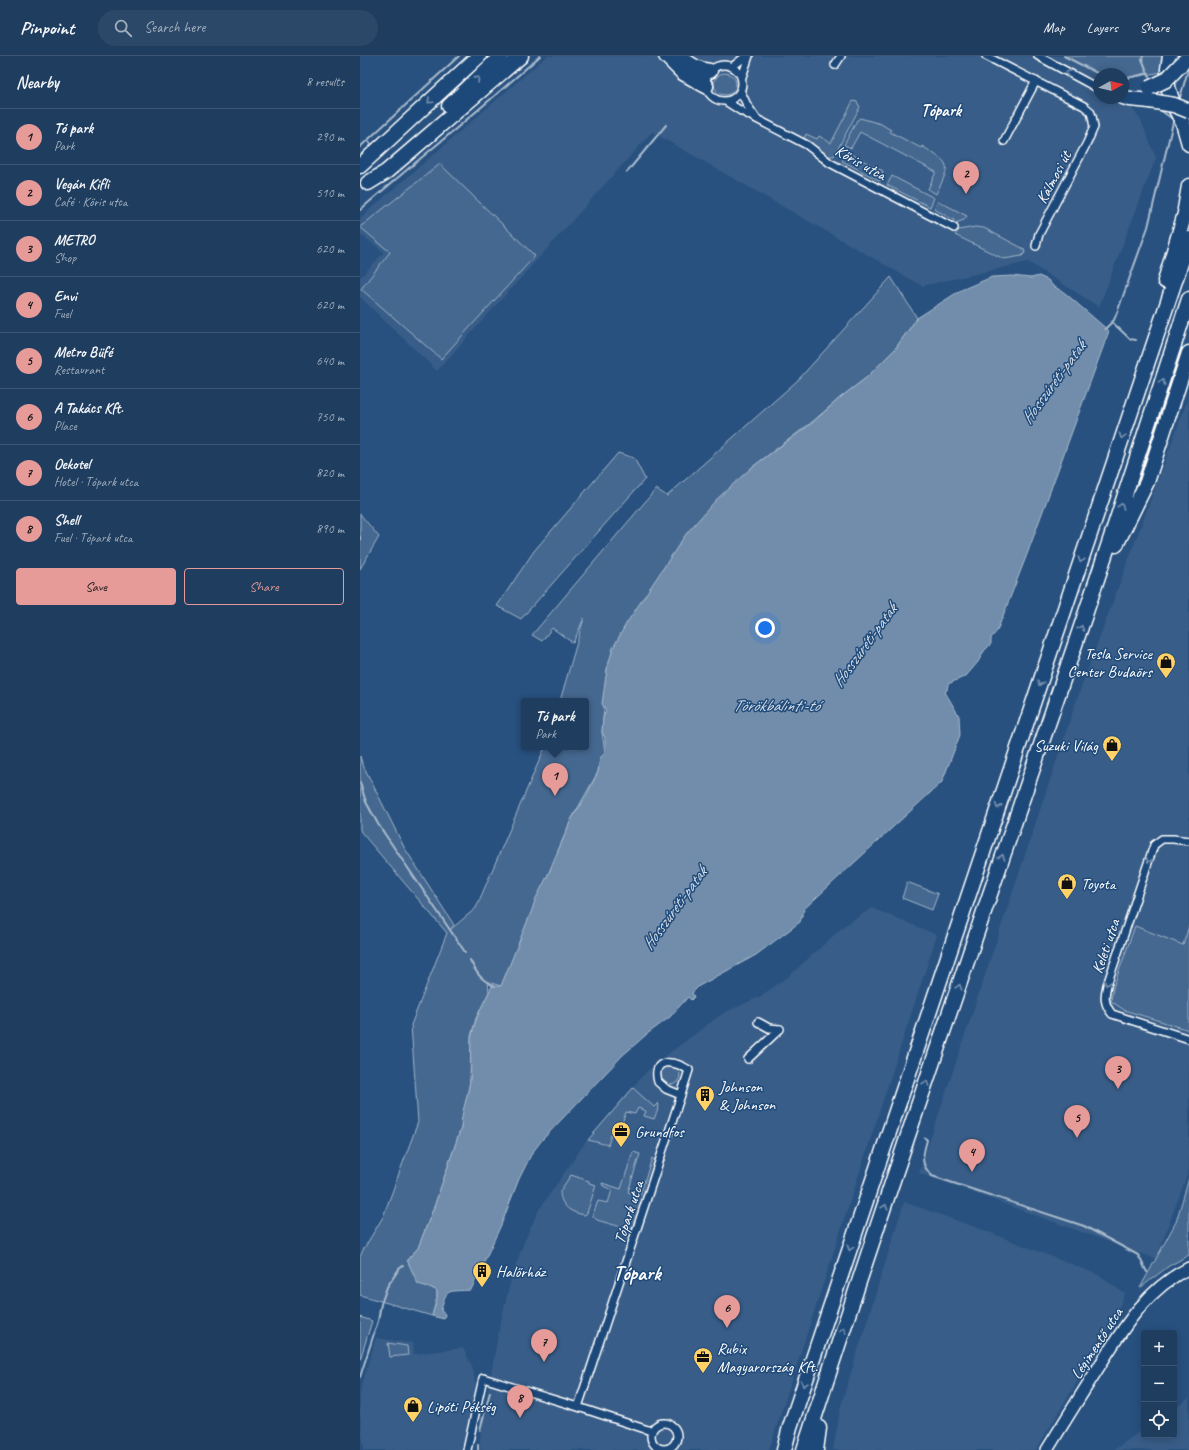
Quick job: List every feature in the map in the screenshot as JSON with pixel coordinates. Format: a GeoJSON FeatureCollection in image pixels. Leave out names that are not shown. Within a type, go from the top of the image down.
{"type":"FeatureCollection","features":[{"type":"Feature","properties":{"kind":"highway"},"geometry":{"type":"LineString","coordinates":[[360,166],[480,56]]}},
{"type":"Feature","properties":{"kind":"highway"},"geometry":{"type":"LineString","coordinates":[[364,187],[501,56]]}},
{"type":"Feature","properties":{"kind":"highway"},"geometry":{"type":"LineString","coordinates":[[364,187],[386,172],[521,56]]}},
{"type":"Feature","properties":{"kind":"highway"},"geometry":{"type":"LineString","coordinates":[[666,56],[683,73],[706,86]]}},
{"type":"Feature","properties":{"kind":"highway"},"geometry":{"type":"LineString","coordinates":[[679,56],[692,66],[701,70],[710,71]]}},
{"type":"Feature","properties":{"kind":"highway"},"geometry":{"type":"LineString","coordinates":[[1170,56],[1167,80],[1170,96],[1186,117],[1189,144]]}},
{"type":"Feature","properties":{"kind":"highway"},"geometry":{"type":"LineString","coordinates":[[1129,99],[1149,94],[1166,80],[1189,56]]}},
{"type":"Feature","properties":{"kind":"highway"},"geometry":{"type":"LineString","coordinates":[[1129,92],[1135,91],[1149,94],[1174,105],[1186,117]]}},
{"type":"Feature","properties":{"kind":"highway"},"geometry":{"type":"LineString","coordinates":[[1184,215],[1189,186]]}},
{"type":"Feature","properties":{"kind":"highway"},"geometry":{"type":"LineString","coordinates":[[1135,399],[1154,321],[1189,200]]}},
{"type":"Feature","properties":{"kind":"highway"},"geometry":{"type":"LineString","coordinates":[[784,1450],[790,1428],[1189,239]]}},
{"type":"Feature","properties":{"kind":"highway"},"geometry":{"type":"LineString","coordinates":[[804,1450],[1087,609],[1189,299]]}},
{"type":"Feature","properties":{"kind":"highway"},"geometry":{"type":"LineString","coordinates":[[1087,609],[1147,482],[1189,353]]}},
{"type":"Feature","properties":{"kind":"highway"},"geometry":{"type":"LineString","coordinates":[[816,1450],[831,1367]]}},
{"type":"Feature","properties":{"kind":"highway"},"geometry":{"type":"LineString","coordinates":[[780,1450],[790,1428]]}},
{"type":"Feature","properties":{"kind":"main road","name":"Légimentő utca"},"geometry":{"type":"LineString","coordinates":[[1047,1450],[1123,1328],[1140,1306],[1166,1281],[1189,1268]]}},
{"type":"Feature","properties":{"kind":"street"},"geometry":{"type":"LineString","coordinates":[[732,67],[746,56]]}},
{"type":"Feature","properties":{"kind":"street"},"geometry":{"type":"LineString","coordinates":[[742,77],[732,67],[722,65],[718,66],[710,71],[706,78],[706,86],[709,94],[715,100],[727,102],[738,96],[741,92],[742,77],[750,56]]}},
{"type":"Feature","properties":{"kind":"street"},"geometry":{"type":"LineString","coordinates":[[836,65],[841,56]]}},
{"type":"Feature","properties":{"kind":"street"},"geometry":{"type":"LineString","coordinates":[[986,56],[1036,81],[1004,141]]}},
{"type":"Feature","properties":{"kind":"street"},"geometry":{"type":"LineString","coordinates":[[1038,56],[1093,86]]}},
{"type":"Feature","properties":{"kind":"street","name":"Kálmosi út"},"geometry":{"type":"LineString","coordinates":[[1036,81],[1084,106],[1090,111],[1094,122],[1094,127],[1087,143],[1039,234],[1036,246]]}},
{"type":"Feature","properties":{"kind":"street"},"geometry":{"type":"LineString","coordinates":[[741,92],[756,118]]}},
{"type":"Feature","properties":{"kind":"street","name":"Kőris utca"},"geometry":{"type":"LineString","coordinates":[[727,102],[741,111],[807,145],[830,164],[954,228]]}},
{"type":"Feature","properties":{"kind":"street","name":"Keleti utca"},"geometry":{"type":"LineString","coordinates":[[1189,841],[1162,839],[1154,845],[1104,997],[1106,1007],[1112,1014],[1189,1039]]}},
{"type":"Feature","properties":{"kind":"street"},"geometry":{"type":"LineString","coordinates":[[748,1059],[780,1029],[769,1028],[758,1022]]}},
{"type":"Feature","properties":{"kind":"street","name":"Tópark utca"},"geometry":{"type":"LineString","coordinates":[[578,1407],[681,1095],[689,1070],[677,1063],[665,1063],[657,1072],[658,1082],[666,1089],[681,1095]]}},
{"type":"Feature","properties":{"kind":"street"},"geometry":{"type":"LineString","coordinates":[[467,1450],[483,1378],[651,1431]]}},
{"type":"Feature","properties":{"kind":"shaded area"},"geometry":{"type":"Polygon","coordinates":[[[547,56],[1064,56],[1093,71],[1093,104],[1129,104],[1141,120],[1156,158],[1099,307],[1028,262],[922,286],[652,132],[437,371],[360,297],[360,278],[384,252],[360,234],[360,218],[547,56]]]}},
{"type":"Feature","properties":{"kind":"shaded area"},"geometry":{"type":"Polygon","coordinates":[[[1064,56],[1166,56],[1162,72],[1129,78],[1129,68],[1093,68],[1093,71],[1064,56]]]}},
{"type":"Feature","properties":{"kind":"shaded area"},"geometry":{"type":"Polygon","coordinates":[[[725,73],[733,76],[736,84],[733,92],[725,95],[717,92],[714,84],[717,76],[725,73]]]}},
{"type":"Feature","properties":{"kind":"shaded area"},"geometry":{"type":"Polygon","coordinates":[[[853,101],[857,102],[860,107],[834,156],[829,156],[804,138],[806,134],[817,139],[819,136],[831,143],[853,101]]]}},
{"type":"Feature","properties":{"kind":"shaded area"},"geometry":{"type":"Polygon","coordinates":[[[860,118],[881,124],[891,130],[890,132],[921,148],[922,146],[943,161],[946,165],[945,176],[936,194],[928,189],[936,172],[860,132],[851,148],[844,145],[857,120],[860,118]]]}},
{"type":"Feature","properties":{"kind":"shaded area"},"geometry":{"type":"Polygon","coordinates":[[[847,152],[883,171],[880,181],[842,161],[847,152]]]}},
{"type":"Feature","properties":{"kind":"shaded area"},"geometry":{"type":"Polygon","coordinates":[[[440,164],[535,256],[441,359],[361,289],[390,252],[360,227],[440,164]]]}},
{"type":"Feature","properties":{"kind":"shaded area"},"geometry":{"type":"Polygon","coordinates":[[[892,176],[934,198],[930,207],[887,185],[892,176]]]}},
{"type":"Feature","properties":{"kind":"shaded area"},"geometry":{"type":"Polygon","coordinates":[[[938,201],[967,216],[964,220],[953,224],[954,220],[934,209],[938,201]]]}},
{"type":"Feature","properties":{"kind":"shaded area"},"geometry":{"type":"Polygon","coordinates":[[[975,227],[984,228],[1024,249],[1025,253],[1022,256],[1004,259],[955,235],[959,230],[975,227]]]}},
{"type":"Feature","properties":{"kind":"shaded area"},"geometry":{"type":"Polygon","coordinates":[[[891,277],[917,318],[895,349],[866,378],[812,422],[751,468],[607,669],[602,732],[605,753],[600,758],[598,772],[571,820],[501,986],[488,982],[489,992],[476,1018],[471,1036],[470,1081],[461,1128],[434,1207],[418,1248],[407,1260],[432,1288],[437,1291],[437,1298],[432,1316],[360,1295],[360,1257],[383,1217],[418,1122],[411,1025],[447,933],[361,832],[360,756],[362,763],[404,847],[454,925],[450,930],[476,908],[544,750],[589,750],[589,698],[561,698],[584,618],[573,643],[552,628],[542,641],[532,635],[656,489],[667,496],[798,380],[891,277]]]}},
{"type":"Feature","properties":{"kind":"shaded area"},"geometry":{"type":"Polygon","coordinates":[[[1189,396],[1189,1170],[1156,1259],[919,1173],[1079,693],[1189,396]]]}},
{"type":"Feature","properties":{"kind":"shaded area"},"geometry":{"type":"Polygon","coordinates":[[[618,453],[634,458],[645,479],[521,619],[497,606],[534,551],[618,453]]]}},
{"type":"Feature","properties":{"kind":"shaded area"},"geometry":{"type":"Polygon","coordinates":[[[360,514],[379,537],[360,569],[360,514]]]}},
{"type":"Feature","properties":{"kind":"shaded area"},"geometry":{"type":"Polygon","coordinates":[[[907,882],[938,894],[932,910],[902,898],[907,882]]]}},
{"type":"Feature","properties":{"kind":"shaded area"},"geometry":{"type":"Polygon","coordinates":[[[872,908],[937,935],[769,1450],[479,1450],[499,1329],[512,1275],[524,1242],[538,1211],[587,1140],[644,1074],[660,1060],[723,1013],[759,997],[789,976],[845,925],[872,908]]]}},
{"type":"Feature","properties":{"kind":"shaded area"},"geometry":{"type":"Polygon","coordinates":[[[1135,926],[1183,945],[1189,926],[1189,1030],[1124,1010],[1111,1001],[1113,988],[1135,926]]]}},
{"type":"Feature","properties":{"kind":"shaded area"},"geometry":{"type":"Polygon","coordinates":[[[666,1065],[674,1065],[680,1071],[680,1079],[674,1085],[666,1085],[660,1079],[660,1071],[666,1065]]]}},
{"type":"Feature","properties":{"kind":"shaded area"},"geometry":{"type":"Polygon","coordinates":[[[633,1088],[654,1107],[658,1103],[659,1107],[654,1119],[644,1116],[646,1111],[638,1108],[635,1114],[626,1112],[618,1134],[612,1132],[608,1145],[588,1140],[633,1088]]]}},
{"type":"Feature","properties":{"kind":"shaded area"},"geometry":{"type":"Polygon","coordinates":[[[633,1152],[640,1154],[628,1192],[640,1195],[652,1158],[655,1160],[633,1226],[628,1229],[597,1220],[593,1214],[598,1201],[608,1203],[612,1190],[603,1186],[602,1183],[621,1189],[633,1152]]]}},
{"type":"Feature","properties":{"kind":"shaded area"},"geometry":{"type":"Polygon","coordinates":[[[571,1175],[596,1185],[585,1215],[575,1213],[567,1208],[560,1196],[560,1191],[571,1175]]]}},
{"type":"Feature","properties":{"kind":"shaded area"},"geometry":{"type":"Polygon","coordinates":[[[1189,1178],[1189,1255],[1169,1266],[1140,1288],[1176,1222],[1189,1178]]]}},
{"type":"Feature","properties":{"kind":"shaded area"},"geometry":{"type":"Polygon","coordinates":[[[904,1202],[981,1229],[1099,1275],[1125,1294],[1109,1329],[1036,1450],[833,1450],[841,1405],[904,1202]]]}},
{"type":"Feature","properties":{"kind":"shaded area"},"geometry":{"type":"Polygon","coordinates":[[[360,1317],[372,1321],[360,1360],[360,1317]]]}},
{"type":"Feature","properties":{"kind":"shaded area"},"geometry":{"type":"Polygon","coordinates":[[[376,1338],[413,1343],[414,1354],[463,1348],[473,1368],[476,1389],[463,1450],[364,1450],[360,1414],[360,1392],[376,1338]]]}},
{"type":"Feature","properties":{"kind":"shaded area"},"geometry":{"type":"Polygon","coordinates":[[[388,1343],[407,1346],[408,1355],[390,1357],[388,1343]]]}},
{"type":"Feature","properties":{"kind":"shaded area"},"geometry":{"type":"Polygon","coordinates":[[[1189,1398],[1189,1450],[1114,1450],[1141,1430],[1141,1438],[1177,1438],[1177,1407],[1189,1398]]]}},
{"type":"Feature","properties":{"kind":"water","name":"Törökbálinti-tó"},"geometry":{"type":"Polygon","coordinates":[[[1012,276],[1031,278],[1039,276],[1048,280],[1053,286],[1065,293],[1109,331],[1026,557],[997,631],[991,638],[991,644],[984,651],[978,662],[966,676],[948,684],[945,692],[959,716],[960,735],[942,782],[804,909],[800,922],[756,955],[699,986],[692,993],[694,997],[691,1000],[688,997],[670,1017],[647,1034],[623,1055],[542,1140],[532,1153],[519,1179],[501,1225],[471,1290],[449,1292],[445,1298],[441,1311],[445,1314],[444,1319],[432,1316],[437,1298],[437,1291],[418,1284],[407,1260],[418,1248],[434,1207],[461,1128],[462,1116],[470,1080],[471,1039],[478,1016],[492,986],[501,986],[535,900],[548,875],[571,820],[586,796],[598,772],[600,758],[605,753],[605,738],[602,732],[603,718],[606,710],[602,704],[607,669],[613,648],[626,624],[686,534],[717,499],[751,468],[812,423],[841,397],[866,378],[895,349],[917,318],[961,290],[992,277],[1012,276]]]}},
{"type":"Feature","properties":{"kind":"waterway"},"geometry":{"type":"LineString","coordinates":[[360,147],[459,56]]}},
{"type":"Feature","properties":{"kind":"waterway"},"geometry":{"type":"LineString","coordinates":[[360,210],[540,56]]}},
{"type":"Feature","properties":{"kind":"waterway"},"geometry":{"type":"LineString","coordinates":[[1064,56],[1093,71]]}},
{"type":"Feature","properties":{"kind":"waterway"},"geometry":{"type":"LineString","coordinates":[[1143,56],[1142,59],[1151,81]]}},
{"type":"Feature","properties":{"kind":"waterway","name":"Hosszúréti-patak"},"geometry":{"type":"LineString","coordinates":[[1179,101],[1189,67]]}},
{"type":"Feature","properties":{"kind":"waterway"},"geometry":{"type":"LineString","coordinates":[[1129,78],[1149,73]]}},
{"type":"Feature","properties":{"kind":"waterway"},"geometry":{"type":"LineString","coordinates":[[1159,108],[1174,120]]}},
{"type":"Feature","properties":{"kind":"waterway","name":"Hosszúréti-patak"},"geometry":{"type":"LineString","coordinates":[[1105,329],[1114,320],[1148,227],[1174,118]]}},
{"type":"Feature","properties":{"kind":"waterway"},"geometry":{"type":"LineString","coordinates":[[627,172],[666,125]]}},
{"type":"Feature","properties":{"kind":"waterway"},"geometry":{"type":"LineString","coordinates":[[368,140],[372,145]]}},
{"type":"Feature","properties":{"kind":"waterway"},"geometry":{"type":"LineString","coordinates":[[1112,322],[1130,339],[1136,340]]}},
{"type":"Feature","properties":{"kind":"waterway"},"geometry":{"type":"LineString","coordinates":[[360,783],[366,802],[378,824],[465,952]]}},
{"type":"Feature","properties":{"kind":"waterway"},"geometry":{"type":"LineString","coordinates":[[470,960],[479,976],[494,986]]}},
{"type":"Feature","properties":{"kind":"waterway"},"geometry":{"type":"LineString","coordinates":[[925,1138],[927,1140],[923,1159],[925,1167],[932,1176],[1084,1226],[1138,1255],[1147,1272]]}},
{"type":"Feature","properties":{"kind":"waterway","name":"Hosszúréti-patak"},"geometry":{"type":"LineString","coordinates":[[360,1377],[387,1287],[399,1269],[403,1266]]}},
{"type":"Feature","properties":{"kind":"waterway"},"geometry":{"type":"LineString","coordinates":[[480,1430],[490,1392]]}},
{"type":"Feature","properties":{"kind":"waterway"},"geometry":{"type":"LineString","coordinates":[[478,1445],[478,1450]]}},
{"type":"Feature","properties":{"kind":"place","name":"Vegán Kifli"},"geometry":{"type":"Point","coordinates":[966,194]}},
{"type":"Feature","properties":{"kind":"place","name":"Tesla Service Center Budaörs"},"geometry":{"type":"Point","coordinates":[1166,679]}},
{"type":"Feature","properties":{"kind":"place","name":"Suzuki Világ"},"geometry":{"type":"Point","coordinates":[1112,762]}},
{"type":"Feature","properties":{"kind":"place","name":"Tó park"},"geometry":{"type":"Point","coordinates":[555,796]}},
{"type":"Feature","properties":{"kind":"place","name":"Toyota"},"geometry":{"type":"Point","coordinates":[1067,900]}},
{"type":"Feature","properties":{"kind":"place","name":"METRO"},"geometry":{"type":"Point","coordinates":[1118,1089]}},
{"type":"Feature","properties":{"kind":"place","name":"Johnson & Johnson"},"geometry":{"type":"Point","coordinates":[705,1112]}},
{"type":"Feature","properties":{"kind":"place","name":"Metro Büfé"},"geometry":{"type":"Point","coordinates":[1077,1138]}},
{"type":"Feature","properties":{"kind":"place","name":"Grundfos"},"geometry":{"type":"Point","coordinates":[621,1148]}},
{"type":"Feature","properties":{"kind":"place","name":"Envi"},"geometry":{"type":"Point","coordinates":[972,1172]}},
{"type":"Feature","properties":{"kind":"place","name":"Halőrház"},"geometry":{"type":"Point","coordinates":[482,1288]}},
{"type":"Feature","properties":{"kind":"place","name":"A Takács Kft."},"geometry":{"type":"Point","coordinates":[727,1328]}},
{"type":"Feature","properties":{"kind":"place","name":"Oekotel"},"geometry":{"type":"Point","coordinates":[544,1362]}},
{"type":"Feature","properties":{"kind":"place","name":"Rubix Magyarország Kft."},"geometry":{"type":"Point","coordinates":[703,1374]}},
{"type":"Feature","properties":{"kind":"place","name":"Shell"},"geometry":{"type":"Point","coordinates":[520,1418]}},
{"type":"Feature","properties":{"kind":"place","name":"Lipóti Pékség"},"geometry":{"type":"Point","coordinates":[413,1423]}},
{"type":"Feature","properties":{"kind":"district","name":"Tópark"},"geometry":{"type":"Point","coordinates":[941,110]}},
{"type":"Feature","properties":{"kind":"district","name":"Tópark"},"geometry":{"type":"Point","coordinates":[637,1273]}}]}
